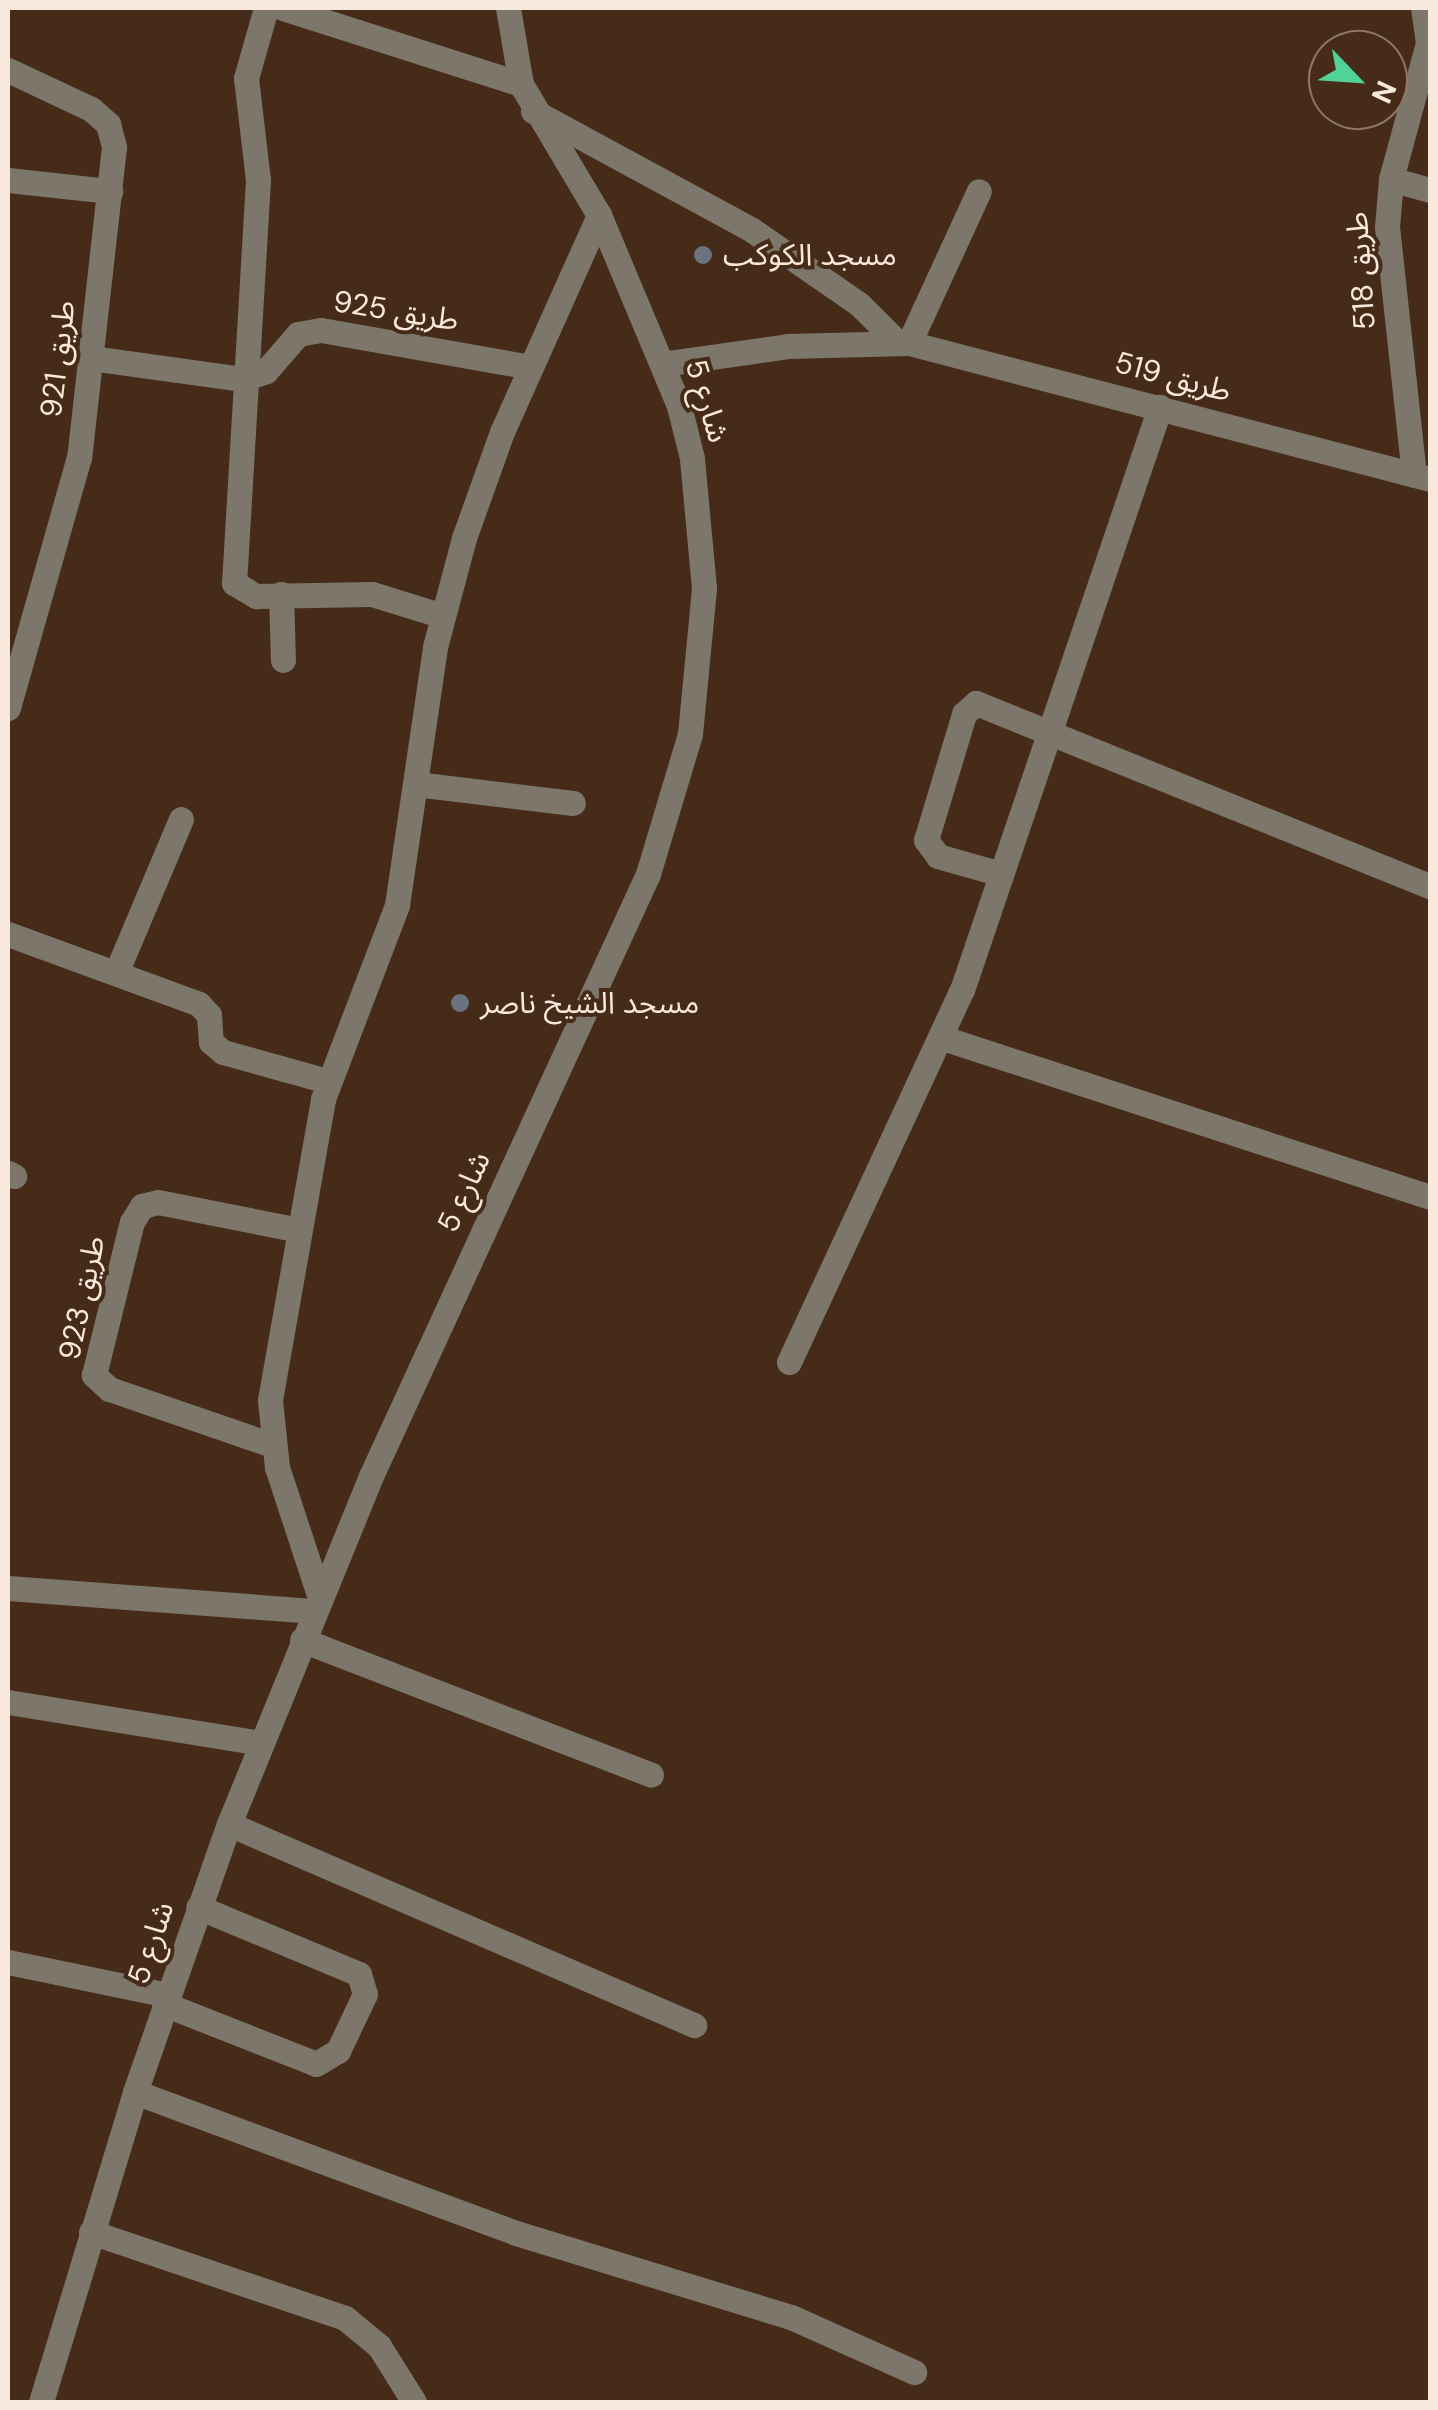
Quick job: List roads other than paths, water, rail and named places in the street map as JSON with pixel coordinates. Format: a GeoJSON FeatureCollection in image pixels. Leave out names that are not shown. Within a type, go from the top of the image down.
{"type":"FeatureCollection","features":[{"type":"Feature","properties":{"kind":"street"},"geometry":{"type":"LineString","coordinates":[[266,8],[246,78],[258,180],[232,574],[247,594],[372,594],[442,616]]}},
{"type":"Feature","properties":{"kind":"street"},"geometry":{"type":"LineString","coordinates":[[283,8],[318,13],[521,84]]}},
{"type":"Feature","properties":{"kind":"street","name":"شارع 5"},"geometry":{"type":"LineString","coordinates":[[41,2402],[135,2092],[229,1824],[317,1605],[648,874],[690,734],[704,588],[692,458],[662,364],[599,215],[532,111],[521,84],[508,8]]}},
{"type":"Feature","properties":{"kind":"street","name":"طريق 518"},"geometry":{"type":"LineString","coordinates":[[1422,477],[1386,227],[1391,179],[1428,44],[1423,8]]}},
{"type":"Feature","properties":{"kind":"street","name":"طريق 921"},"geometry":{"type":"LineString","coordinates":[[8,70],[100,116],[114,147],[91,358],[68,506],[8,708]]}},
{"type":"Feature","properties":{"kind":"street"},"geometry":{"type":"LineString","coordinates":[[532,111],[752,230],[859,304],[904,343],[979,192]]}},
{"type":"Feature","properties":{"kind":"street"},"geometry":{"type":"LineString","coordinates":[[1391,179],[1430,190]]}},
{"type":"Feature","properties":{"kind":"street"},"geometry":{"type":"LineString","coordinates":[[8,180],[110,190]]}},
{"type":"Feature","properties":{"kind":"street"},"geometry":{"type":"LineString","coordinates":[[8,1588],[317,1605],[272,1445],[271,1377],[327,1081],[386,941],[442,616],[482,484],[599,215]]}},
{"type":"Feature","properties":{"kind":"street","name":"طريق 925"},"geometry":{"type":"LineString","coordinates":[[242,379],[266,372],[298,334],[321,330],[531,367]]}},
{"type":"Feature","properties":{"kind":"street","name":"طريق 519"},"geometry":{"type":"LineString","coordinates":[[662,364],[788,346],[904,343],[1422,477]]}},
{"type":"Feature","properties":{"kind":"street"},"geometry":{"type":"LineString","coordinates":[[91,358],[242,379]]}},
{"type":"Feature","properties":{"kind":"street"},"geometry":{"type":"LineString","coordinates":[[789,1362],[943,1038],[1160,408]]}},
{"type":"Feature","properties":{"kind":"street"},"geometry":{"type":"LineString","coordinates":[[280,594],[283,660]]}},
{"type":"Feature","properties":{"kind":"street"},"geometry":{"type":"LineString","coordinates":[[1002,874],[938,856],[928,848],[964,714],[985,702],[1430,886]]}},
{"type":"Feature","properties":{"kind":"street"},"geometry":{"type":"LineString","coordinates":[[416,784],[573,802]]}},
{"type":"Feature","properties":{"kind":"street"},"geometry":{"type":"LineString","coordinates":[[116,973],[181,819]]}},
{"type":"Feature","properties":{"kind":"street"},"geometry":{"type":"LineString","coordinates":[[8,934],[202,1006],[218,1050],[327,1081]]}},
{"type":"Feature","properties":{"kind":"street"},"geometry":{"type":"LineString","coordinates":[[943,1038],[1430,1197]]}},
{"type":"Feature","properties":{"kind":"street","name":"طريق 923"},"geometry":{"type":"LineString","coordinates":[[272,1445],[99,1384],[96,1364],[132,1222],[142,1206],[158,1202],[298,1230]]}},
{"type":"Feature","properties":{"kind":"street"},"geometry":{"type":"LineString","coordinates":[[302,1640],[652,1775]]}},
{"type":"Feature","properties":{"kind":"street"},"geometry":{"type":"LineString","coordinates":[[8,1702],[262,1743]]}},
{"type":"Feature","properties":{"kind":"street"},"geometry":{"type":"LineString","coordinates":[[229,1824],[694,2025]]}},
{"type":"Feature","properties":{"kind":"street"},"geometry":{"type":"LineString","coordinates":[[8,1962],[166,2000],[316,2064],[338,2052],[365,1994],[359,1974],[198,1908]]}},
{"type":"Feature","properties":{"kind":"street"},"geometry":{"type":"LineString","coordinates":[[135,2092],[516,2234],[791,2317],[914,2372]]}},
{"type":"Feature","properties":{"kind":"street"},"geometry":{"type":"LineString","coordinates":[[91,2232],[345,2318],[379,2346],[414,2402]]}},
{"type":"Feature","properties":{"kind":"place","name":"مسجد الكوكب"},"geometry":{"type":"Point","coordinates":[703,255]}},
{"type":"Feature","properties":{"kind":"place","name":"مسجد الشيخ ناصر"},"geometry":{"type":"Point","coordinates":[460,1003]}}]}
